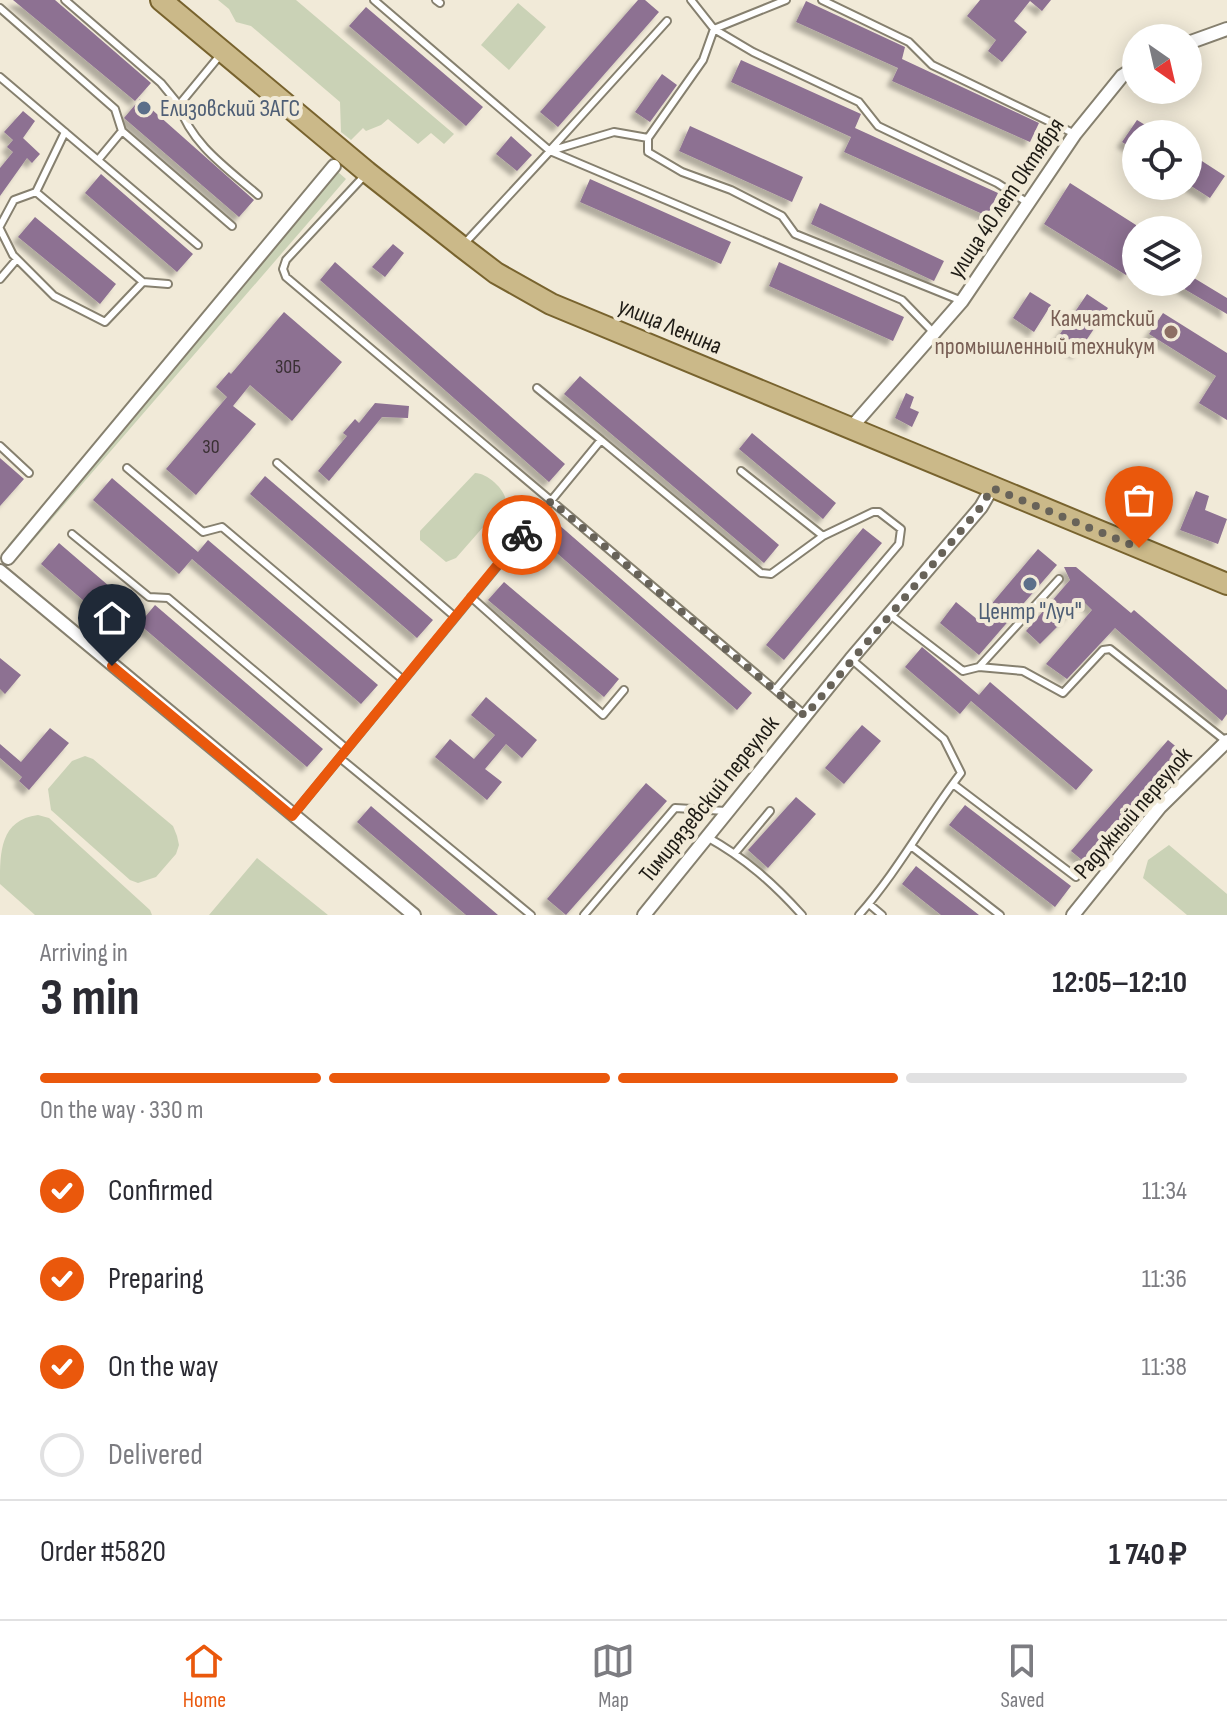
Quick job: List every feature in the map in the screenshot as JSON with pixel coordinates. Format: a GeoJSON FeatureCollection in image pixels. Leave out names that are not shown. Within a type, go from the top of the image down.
{"type":"FeatureCollection","features":[{"type":"Feature","properties":{"kind":"main road","name":"улица Ленина"},"geometry":{"type":"LineString","coordinates":[[161,0],[462,247],[496,273],[551,304],[1227,584]]}},
{"type":"Feature","properties":{"kind":"street"},"geometry":{"type":"LineString","coordinates":[[1202,38],[1227,29]]}},
{"type":"Feature","properties":{"kind":"street","name":"улица 40 лет Октября"},"geometry":{"type":"LineString","coordinates":[[850,429],[962,301],[1075,134],[1122,76]]}},
{"type":"Feature","properties":{"kind":"street"},"geometry":{"type":"LineString","coordinates":[[8,558],[334,166]]}},
{"type":"Feature","properties":{"kind":"street","name":"Тимирязевский переулок"},"geometry":{"type":"LineString","coordinates":[[644,915],[851,659],[981,507],[992,488]]}},
{"type":"Feature","properties":{"kind":"street"},"geometry":{"type":"LineString","coordinates":[[0,571],[414,915]]}},
{"type":"Feature","properties":{"kind":"street","name":"Радужный переулок"},"geometry":{"type":"LineString","coordinates":[[1073,915],[1160,807],[1227,742]]}},
{"type":"Feature","properties":{"kind":"lane"},"geometry":{"type":"LineString","coordinates":[[65,0],[161,83],[179,105],[185,125],[258,195]]}},
{"type":"Feature","properties":{"kind":"lane"},"geometry":{"type":"LineString","coordinates":[[374,0],[550,151],[902,300],[935,333]]}},
{"type":"Feature","properties":{"kind":"lane"},"geometry":{"type":"LineString","coordinates":[[691,0],[714,29],[753,52],[859,102],[878,126],[997,183],[1028,203]]}},
{"type":"Feature","properties":{"kind":"lane"},"geometry":{"type":"LineString","coordinates":[[786,0],[714,29],[703,60],[648,138],[648,152],[682,172],[731,190],[782,216],[795,234],[962,301]]}},
{"type":"Feature","properties":{"kind":"lane"},"geometry":{"type":"LineString","coordinates":[[822,0],[909,42],[932,65],[1075,134]]}},
{"type":"Feature","properties":{"kind":"lane"},"geometry":{"type":"LineString","coordinates":[[0,8],[115,109],[122,131],[232,226]]}},
{"type":"Feature","properties":{"kind":"lane"},"geometry":{"type":"LineString","coordinates":[[462,247],[667,21]]}},
{"type":"Feature","properties":{"kind":"lane"},"geometry":{"type":"LineString","coordinates":[[179,105],[224,52]]}},
{"type":"Feature","properties":{"kind":"lane"},"geometry":{"type":"LineString","coordinates":[[0,77],[198,245]]}},
{"type":"Feature","properties":{"kind":"lane"},"geometry":{"type":"LineString","coordinates":[[98,160],[122,131]]}},
{"type":"Feature","properties":{"kind":"lane"},"geometry":{"type":"LineString","coordinates":[[65,132],[36,192],[14,200],[0,228],[17,259],[54,296],[105,322],[143,282]]}},
{"type":"Feature","properties":{"kind":"lane"},"geometry":{"type":"LineString","coordinates":[[550,151],[614,132],[648,138]]}},
{"type":"Feature","properties":{"kind":"lane"},"geometry":{"type":"LineString","coordinates":[[367,172],[286,260],[283,269],[286,277],[805,716]]}},
{"type":"Feature","properties":{"kind":"lane"},"geometry":{"type":"LineString","coordinates":[[36,192],[143,282],[168,284]]}},
{"type":"Feature","properties":{"kind":"lane"},"geometry":{"type":"LineString","coordinates":[[0,279],[17,259]]}},
{"type":"Feature","properties":{"kind":"lane"},"geometry":{"type":"LineString","coordinates":[[537,388],[761,573],[771,574],[823,536],[873,512],[879,512],[901,529],[899,544],[776,689]]}},
{"type":"Feature","properties":{"kind":"lane"},"geometry":{"type":"LineString","coordinates":[[292,816],[601,440]]}},
{"type":"Feature","properties":{"kind":"lane"},"geometry":{"type":"LineString","coordinates":[[0,446],[29,473]]}},
{"type":"Feature","properties":{"kind":"lane"},"geometry":{"type":"LineString","coordinates":[[277,463],[454,616]]}},
{"type":"Feature","properties":{"kind":"lane"},"geometry":{"type":"LineString","coordinates":[[127,468],[203,532],[222,527],[402,679]]}},
{"type":"Feature","properties":{"kind":"lane"},"geometry":{"type":"LineString","coordinates":[[741,471],[823,536]]}},
{"type":"Feature","properties":{"kind":"lane"},"geometry":{"type":"LineString","coordinates":[[72,534],[149,597],[168,598],[347,749]]}},
{"type":"Feature","properties":{"kind":"lane"},"geometry":{"type":"LineString","coordinates":[[979,667],[1059,579]]}},
{"type":"Feature","properties":{"kind":"lane"},"geometry":{"type":"LineString","coordinates":[[471,597],[603,715],[624,690]]}},
{"type":"Feature","properties":{"kind":"lane"},"geometry":{"type":"LineString","coordinates":[[889,614],[963,671],[979,667],[1023,671],[1063,693],[1103,650],[1110,649],[1227,742]]}},
{"type":"Feature","properties":{"kind":"lane"},"geometry":{"type":"LineString","coordinates":[[851,659],[944,739],[961,773],[894,874],[859,915]]}},
{"type":"Feature","properties":{"kind":"lane"},"geometry":{"type":"LineString","coordinates":[[340,758],[531,915]]}},
{"type":"Feature","properties":{"kind":"lane"},"geometry":{"type":"LineString","coordinates":[[953,784],[1076,877]]}},
{"type":"Feature","properties":{"kind":"lane"},"geometry":{"type":"LineString","coordinates":[[584,915],[675,808],[726,811]]}},
{"type":"Feature","properties":{"kind":"lane"},"geometry":{"type":"LineString","coordinates":[[735,853],[770,811]]}},
{"type":"Feature","properties":{"kind":"lane"},"geometry":{"type":"LineString","coordinates":[[707,837],[735,853],[772,882],[802,915]]}},
{"type":"Feature","properties":{"kind":"lane"},"geometry":{"type":"LineString","coordinates":[[911,846],[1000,915]]}},
{"type":"Feature","properties":{"kind":"lane"},"geometry":{"type":"LineString","coordinates":[[869,904],[882,915]]}},
{"type":"Feature","properties":{"kind":"green space"},"geometry":{"type":"Polygon","coordinates":[[[218,0],[296,0],[454,134],[444,144],[431,133],[418,144],[388,119],[366,131],[363,128],[351,140],[341,132],[340,102],[251,26],[236,22],[229,9],[218,0]]]}},
{"type":"Feature","properties":{"kind":"green space"},"geometry":{"type":"Polygon","coordinates":[[[518,3],[546,27],[509,70],[481,45],[518,3]]]}},
{"type":"Feature","properties":{"kind":"green space"},"geometry":{"type":"Polygon","coordinates":[[[330,165],[346,179],[20,556],[8,545],[330,165]]]}},
{"type":"Feature","properties":{"kind":"green space"},"geometry":{"type":"Polygon","coordinates":[[[475,473],[495,482],[506,501],[456,558],[446,562],[420,540],[420,531],[475,473]]]}},
{"type":"Feature","properties":{"kind":"green space"},"geometry":{"type":"Polygon","coordinates":[[[85,756],[93,759],[173,826],[179,845],[176,854],[156,877],[138,883],[130,880],[51,810],[48,789],[72,761],[85,756]]]}},
{"type":"Feature","properties":{"kind":"green space"},"geometry":{"type":"Polygon","coordinates":[[[38,815],[49,818],[152,915],[35,915],[0,884],[0,872],[2,849],[9,831],[25,818],[38,815]]]}},
{"type":"Feature","properties":{"kind":"green space"},"geometry":{"type":"Polygon","coordinates":[[[1169,845],[1227,894],[1227,915],[1187,915],[1143,878],[1148,860],[1169,845]]]}},
{"type":"Feature","properties":{"kind":"green space"},"geometry":{"type":"Polygon","coordinates":[[[257,858],[328,915],[209,915],[257,858]]]}},
{"type":"Feature","properties":{"kind":"building"},"geometry":{"type":"Polygon","coordinates":[[[13,0],[55,0],[151,83],[135,101],[13,0]]]}},
{"type":"Feature","properties":{"kind":"building"},"geometry":{"type":"Polygon","coordinates":[[[638,0],[645,0],[659,12],[558,127],[540,112],[638,0]]]}},
{"type":"Feature","properties":{"kind":"building"},"geometry":{"type":"Polygon","coordinates":[[[980,0],[1051,0],[1042,11],[1030,1],[1014,21],[1027,32],[1002,62],[988,51],[996,40],[967,16],[980,0]]]}},
{"type":"Feature","properties":{"kind":"building"},"geometry":{"type":"Polygon","coordinates":[[[806,1],[905,47],[902,59],[1039,123],[1030,142],[892,81],[898,68],[796,22],[806,1]]]}},
{"type":"Feature","properties":{"kind":"building"},"geometry":{"type":"Polygon","coordinates":[[[366,7],[483,107],[466,126],[349,26],[366,7]]]}},
{"type":"Feature","properties":{"kind":"building"},"geometry":{"type":"Polygon","coordinates":[[[741,60],[861,114],[855,128],[998,193],[987,216],[844,152],[851,137],[731,82],[741,60]]]}},
{"type":"Feature","properties":{"kind":"building"},"geometry":{"type":"Polygon","coordinates":[[[662,74],[677,85],[650,122],[635,112],[662,74]]]}},
{"type":"Feature","properties":{"kind":"building"},"geometry":{"type":"Polygon","coordinates":[[[140,99],[254,200],[239,217],[124,118],[140,99]]]}},
{"type":"Feature","properties":{"kind":"building"},"geometry":{"type":"Polygon","coordinates":[[[23,111],[35,121],[23,138],[40,154],[32,163],[27,158],[0,196],[0,168],[13,152],[7,147],[13,140],[4,132],[23,111]]]}},
{"type":"Feature","properties":{"kind":"building"},"geometry":{"type":"Polygon","coordinates":[[[690,126],[803,177],[792,202],[679,151],[690,126]]]}},
{"type":"Feature","properties":{"kind":"building"},"geometry":{"type":"Polygon","coordinates":[[[511,136],[532,155],[517,171],[496,154],[511,136]]]}},
{"type":"Feature","properties":{"kind":"building"},"geometry":{"type":"Polygon","coordinates":[[[1202,161],[1225,176],[1210,198],[1202,193],[1202,161]]]}},
{"type":"Feature","properties":{"kind":"building"},"geometry":{"type":"Polygon","coordinates":[[[101,174],[193,254],[177,272],[85,193],[101,174]]]}},
{"type":"Feature","properties":{"kind":"building"},"geometry":{"type":"Polygon","coordinates":[[[590,179],[731,242],[721,264],[580,202],[590,179]]]}},
{"type":"Feature","properties":{"kind":"building"},"geometry":{"type":"Polygon","coordinates":[[[1070,183],[1122,216],[1122,273],[1044,224],[1070,183]]]}},
{"type":"Feature","properties":{"kind":"building"},"geometry":{"type":"Polygon","coordinates":[[[820,203],[944,261],[934,281],[811,224],[820,203]]]}},
{"type":"Feature","properties":{"kind":"building"},"geometry":{"type":"Polygon","coordinates":[[[35,217],[116,284],[100,304],[18,237],[35,217]]]}},
{"type":"Feature","properties":{"kind":"building"},"geometry":{"type":"Polygon","coordinates":[[[393,244],[404,253],[385,277],[372,267],[393,244]]]}},
{"type":"Feature","properties":{"kind":"building"},"geometry":{"type":"Polygon","coordinates":[[[335,262],[565,464],[549,482],[320,280],[335,262]]]}},
{"type":"Feature","properties":{"kind":"building"},"geometry":{"type":"Polygon","coordinates":[[[779,262],[904,317],[893,341],[769,286],[779,262]]]}},
{"type":"Feature","properties":{"kind":"building"},"geometry":{"type":"Polygon","coordinates":[[[1202,283],[1227,298],[1227,314],[1196,296],[1202,296],[1202,283]]]}},
{"type":"Feature","properties":{"kind":"building"},"geometry":{"type":"Polygon","coordinates":[[[1030,292],[1051,305],[1034,332],[1013,318],[1030,292]]]}},
{"type":"Feature","properties":{"kind":"building"},"geometry":{"type":"Polygon","coordinates":[[[1087,294],[1108,308],[1077,354],[1056,340],[1087,294]]]}},
{"type":"Feature","properties":{"kind":"building"},"geometry":{"type":"Polygon","coordinates":[[[284,312],[342,362],[292,421],[250,385],[233,406],[256,424],[196,495],[166,469],[227,397],[216,387],[284,312]]]}},
{"type":"Feature","properties":{"kind":"building"},"geometry":{"type":"Polygon","coordinates":[[[1163,313],[1227,353],[1227,420],[1199,403],[1216,376],[1149,334],[1163,313]]]}},
{"type":"Feature","properties":{"kind":"building"},"geometry":{"type":"Polygon","coordinates":[[[580,376],[779,545],[764,563],[564,394],[580,376]]]}},
{"type":"Feature","properties":{"kind":"building"},"geometry":{"type":"Polygon","coordinates":[[[906,393],[914,397],[910,408],[919,412],[912,427],[895,418],[906,393]]]}},
{"type":"Feature","properties":{"kind":"building"},"geometry":{"type":"Polygon","coordinates":[[[375,403],[409,406],[408,418],[382,417],[329,481],[318,471],[347,436],[343,433],[355,419],[359,423],[375,403]]]}},
{"type":"Feature","properties":{"kind":"building"},"geometry":{"type":"Polygon","coordinates":[[[752,433],[836,503],[823,519],[739,449],[752,433]]]}},
{"type":"Feature","properties":{"kind":"building"},"geometry":{"type":"Polygon","coordinates":[[[0,458],[24,479],[0,506],[0,458]]]}},
{"type":"Feature","properties":{"kind":"building"},"geometry":{"type":"Polygon","coordinates":[[[265,476],[433,620],[417,638],[250,494],[265,476]]]}},
{"type":"Feature","properties":{"kind":"building"},"geometry":{"type":"Polygon","coordinates":[[[112,478],[198,552],[208,540],[378,685],[361,704],[192,559],[179,574],[93,500],[112,478]]]}},
{"type":"Feature","properties":{"kind":"building"},"geometry":{"type":"Polygon","coordinates":[[[1196,491],[1209,496],[1205,510],[1227,519],[1218,544],[1180,530],[1196,491]]]}},
{"type":"Feature","properties":{"kind":"building"},"geometry":{"type":"Polygon","coordinates":[[[558,524],[752,693],[737,710],[543,541],[558,524]]]}},
{"type":"Feature","properties":{"kind":"building"},"geometry":{"type":"Polygon","coordinates":[[[863,528],[882,543],[784,660],[766,645],[863,528]]]}},
{"type":"Feature","properties":{"kind":"building"},"geometry":{"type":"Polygon","coordinates":[[[59,543],[145,617],[155,605],[323,749],[307,767],[139,624],[127,638],[41,564],[59,543]]]}},
{"type":"Feature","properties":{"kind":"building"},"geometry":{"type":"Polygon","coordinates":[[[1038,549],[1057,565],[979,655],[940,623],[956,602],[978,620],[1038,549]]]}},
{"type":"Feature","properties":{"kind":"building"},"geometry":{"type":"Polygon","coordinates":[[[1064,567],[1076,567],[1131,613],[1134,610],[1227,690],[1227,714],[1222,721],[1115,628],[1067,679],[1046,664],[1092,610],[1083,601],[1040,644],[1026,631],[1070,580],[1064,567]]]}},
{"type":"Feature","properties":{"kind":"building"},"geometry":{"type":"Polygon","coordinates":[[[504,582],[619,679],[604,697],[488,600],[504,582]]]}},
{"type":"Feature","properties":{"kind":"building"},"geometry":{"type":"Polygon","coordinates":[[[922,647],[979,695],[990,682],[1093,770],[1076,790],[971,701],[960,714],[905,667],[922,647]]]}},
{"type":"Feature","properties":{"kind":"building"},"geometry":{"type":"Polygon","coordinates":[[[0,658],[21,675],[5,694],[0,689],[0,658]]]}},
{"type":"Feature","properties":{"kind":"building"},"geometry":{"type":"Polygon","coordinates":[[[486,697],[537,740],[522,758],[506,744],[485,769],[502,782],[487,800],[435,757],[450,739],[474,759],[495,735],[471,715],[486,697]]]}},
{"type":"Feature","properties":{"kind":"building"},"geometry":{"type":"Polygon","coordinates":[[[862,725],[881,741],[844,784],[825,768],[862,725]]]}},
{"type":"Feature","properties":{"kind":"building"},"geometry":{"type":"Polygon","coordinates":[[[50,728],[69,743],[29,790],[19,781],[22,777],[0,758],[0,744],[21,762],[50,728]]]}},
{"type":"Feature","properties":{"kind":"building"},"geometry":{"type":"Polygon","coordinates":[[[1168,740],[1190,758],[1093,869],[1071,851],[1168,740]]]}},
{"type":"Feature","properties":{"kind":"building"},"geometry":{"type":"Polygon","coordinates":[[[646,783],[667,801],[566,915],[547,899],[646,783]]]}},
{"type":"Feature","properties":{"kind":"building"},"geometry":{"type":"Polygon","coordinates":[[[796,797],[816,814],[768,868],[748,850],[796,797]]]}},
{"type":"Feature","properties":{"kind":"building"},"geometry":{"type":"Polygon","coordinates":[[[965,805],[1071,886],[1055,907],[949,825],[965,805]]]}},
{"type":"Feature","properties":{"kind":"building"},"geometry":{"type":"Polygon","coordinates":[[[371,806],[498,915],[466,915],[357,822],[371,806]]]}},
{"type":"Feature","properties":{"kind":"building"},"geometry":{"type":"Polygon","coordinates":[[[916,866],[979,915],[941,915],[902,884],[916,866]]]}},
{"type":"Feature","properties":{"kind":"way so far"},"geometry":{"type":"LineString","coordinates":[[522,535],[551,501],[805,716],[981,507],[992,488],[1139,548]]}},
{"type":"Feature","properties":{"kind":"place","name":"Елизовский ЗАГС"},"geometry":{"type":"Point","coordinates":[144,108]}},
{"type":"Feature","properties":{"kind":"place","name":"Камчатский промышленный техникум"},"geometry":{"type":"Point","coordinates":[1171,332]}},
{"type":"Feature","properties":{"kind":"place","name":"Центр \"Луч\""},"geometry":{"type":"Point","coordinates":[1030,584]}},
{"type":"Feature","properties":{"kind":"route"},"geometry":{"type":"LineString","coordinates":[[112,666],[292,816],[522,535]]}}]}
